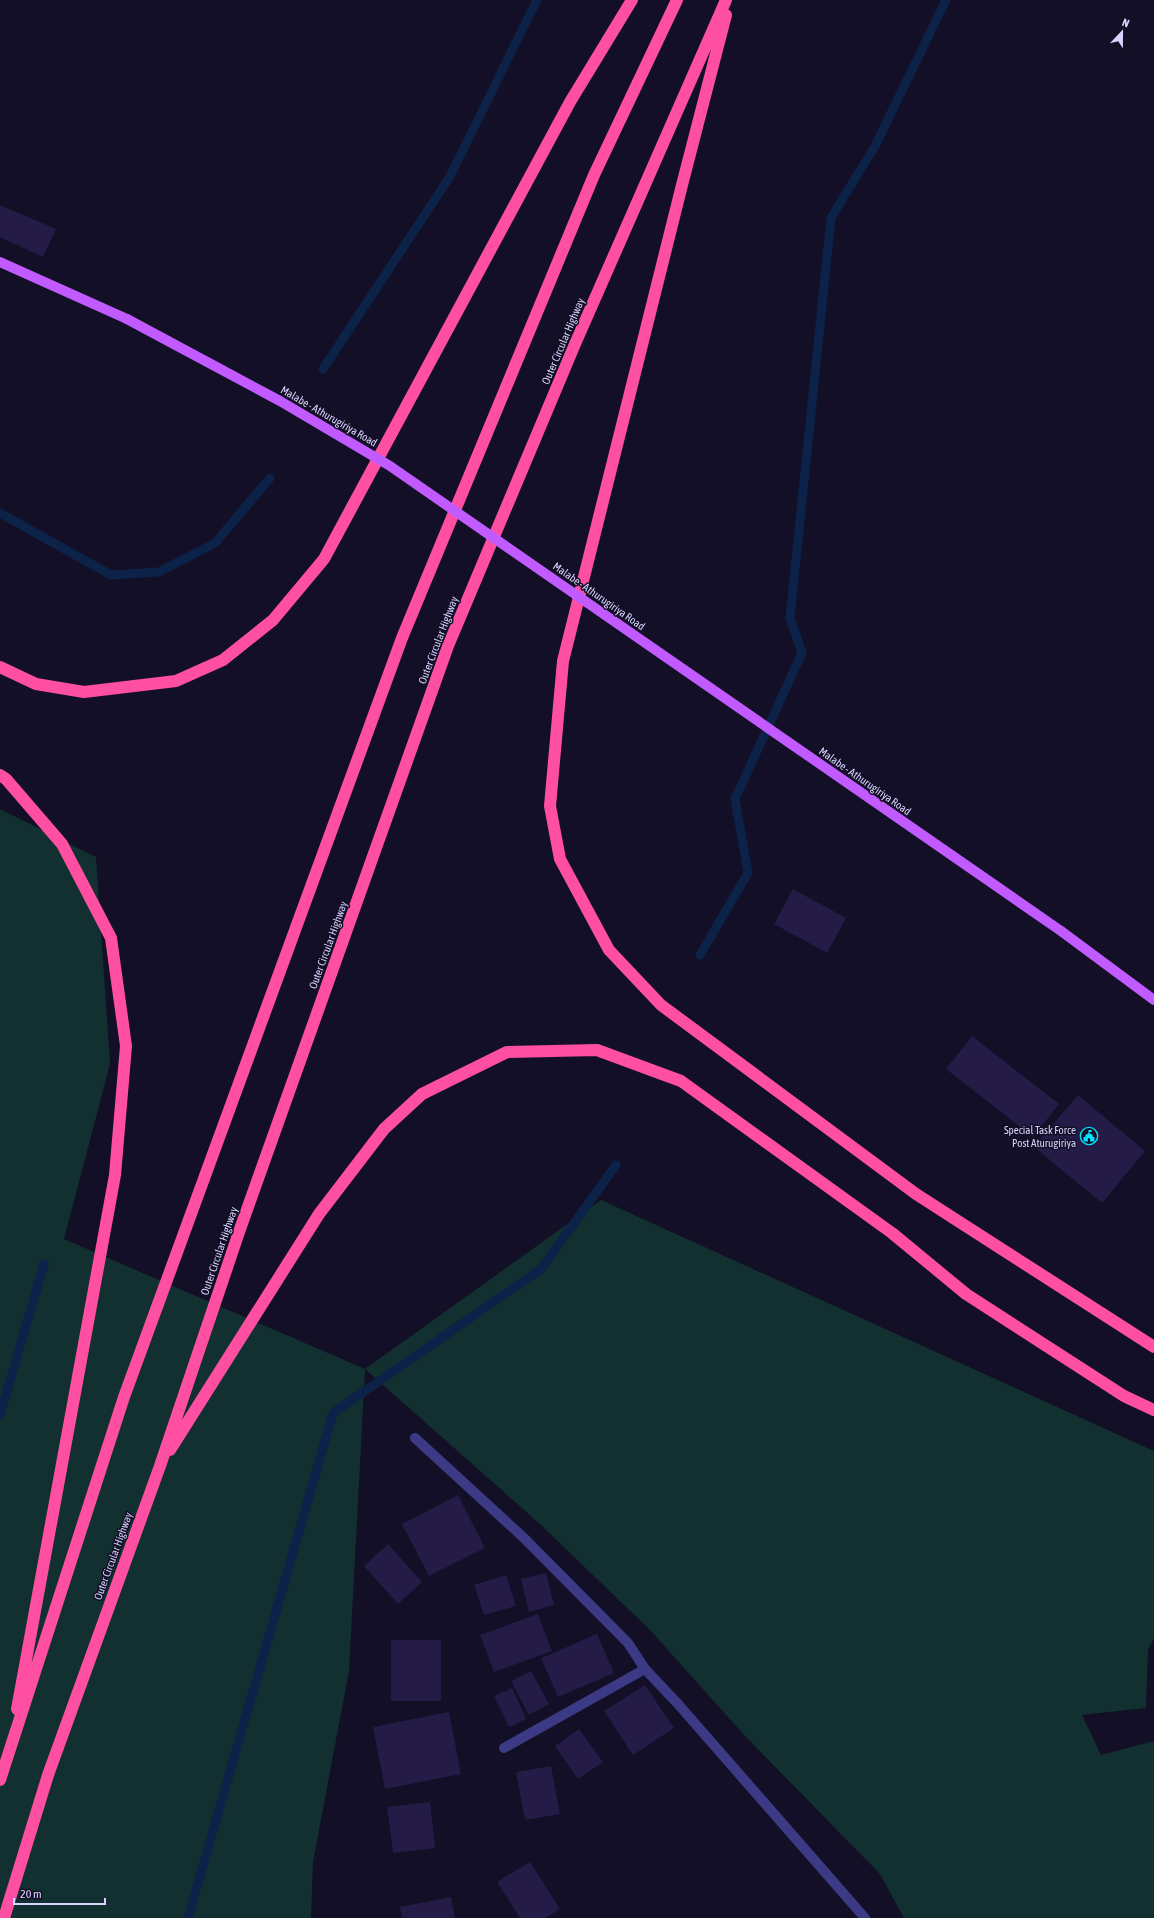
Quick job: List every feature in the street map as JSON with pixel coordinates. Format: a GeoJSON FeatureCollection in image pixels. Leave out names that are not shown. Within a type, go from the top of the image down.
{"type":"FeatureCollection","features":[{"type":"Feature","properties":{"kind":"highway"},"geometry":{"type":"LineString","coordinates":[[0,667],[36,684],[84,692],[176,681],[223,660],[273,620],[324,559],[570,102],[632,0]]}},
{"type":"Feature","properties":{"kind":"highway"},"geometry":{"type":"LineString","coordinates":[[0,1780],[124,1397],[402,638],[594,175],[677,0]]}},
{"type":"Feature","properties":{"kind":"highway","name":"Outer Circular Highway"},"geometry":{"type":"LineString","coordinates":[[4,1918],[48,1775],[160,1466],[239,1232],[448,646],[575,344],[726,0]]}},
{"type":"Feature","properties":{"kind":"highway"},"geometry":{"type":"LineString","coordinates":[[730,0],[682,185],[563,661],[550,806],[560,859],[609,950],[661,1005],[916,1194],[1154,1347]]}},
{"type":"Feature","properties":{"kind":"highway"},"geometry":{"type":"LineString","coordinates":[[0,774],[62,844],[111,938],[126,1046],[114,1175],[8,1757]]}},
{"type":"Feature","properties":{"kind":"highway"},"geometry":{"type":"LineString","coordinates":[[160,1466],[319,1214],[384,1129],[422,1094],[507,1052],[597,1050],[681,1081],[892,1233],[966,1294],[1124,1396],[1154,1410]]}},
{"type":"Feature","properties":{"kind":"main road","name":"Malabe - Athurugiriya Road"},"geometry":{"type":"LineString","coordinates":[[0,262],[127,319],[280,401],[390,466],[1062,931],[1154,1000]]}},
{"type":"Feature","properties":{"kind":"street"},"geometry":{"type":"LineString","coordinates":[[415,1438],[524,1538],[622,1637],[644,1669],[678,1704],[865,1918]]}},
{"type":"Feature","properties":{"kind":"street"},"geometry":{"type":"LineString","coordinates":[[504,1748],[644,1669]]}},
{"type":"Feature","properties":{"kind":"green space"},"geometry":{"type":"Polygon","coordinates":[[[0,809],[96,857],[110,1064],[64,1239],[365,1369],[349,1671],[313,1862],[311,1918],[0,1918],[0,809]]]}},
{"type":"Feature","properties":{"kind":"green space"},"geometry":{"type":"Polygon","coordinates":[[[601,1200],[1154,1451],[1154,1639],[1148,1649],[1146,1708],[1082,1715],[1101,1755],[1154,1741],[1154,1918],[904,1918],[880,1874],[745,1736],[650,1630],[542,1526],[365,1369],[601,1200]]]}},
{"type":"Feature","properties":{"kind":"building"},"geometry":{"type":"Polygon","coordinates":[[[0,205],[56,229],[43,257],[0,237],[0,205]]]}},
{"type":"Feature","properties":{"kind":"building"},"geometry":{"type":"Polygon","coordinates":[[[793,889],[846,918],[827,953],[774,924],[793,889]]]}},
{"type":"Feature","properties":{"kind":"building"},"geometry":{"type":"Polygon","coordinates":[[[972,1036],[1059,1104],[1033,1137],[946,1069],[972,1036]]]}},
{"type":"Feature","properties":{"kind":"building"},"geometry":{"type":"Polygon","coordinates":[[[1078,1095],[1145,1151],[1102,1203],[1034,1147],[1078,1095]]]}},
{"type":"Feature","properties":{"kind":"building"},"geometry":{"type":"Polygon","coordinates":[[[458,1495],[485,1548],[429,1576],[402,1524],[458,1495]]]}},
{"type":"Feature","properties":{"kind":"building"},"geometry":{"type":"Polygon","coordinates":[[[388,1544],[422,1582],[398,1604],[364,1566],[388,1544]]]}},
{"type":"Feature","properties":{"kind":"building"},"geometry":{"type":"Polygon","coordinates":[[[546,1573],[554,1605],[529,1612],[521,1579],[546,1573]]]}},
{"type":"Feature","properties":{"kind":"building"},"geometry":{"type":"Polygon","coordinates":[[[506,1575],[516,1606],[484,1615],[474,1585],[506,1575]]]}},
{"type":"Feature","properties":{"kind":"building"},"geometry":{"type":"Polygon","coordinates":[[[538,1614],[552,1651],[494,1672],[480,1635],[538,1614]]]}},
{"type":"Feature","properties":{"kind":"building"},"geometry":{"type":"Polygon","coordinates":[[[597,1634],[614,1673],[558,1697],[541,1658],[597,1634]]]}},
{"type":"Feature","properties":{"kind":"building"},"geometry":{"type":"Polygon","coordinates":[[[391,1640],[441,1640],[441,1701],[391,1701],[391,1640]]]}},
{"type":"Feature","properties":{"kind":"building"},"geometry":{"type":"Polygon","coordinates":[[[531,1671],[549,1704],[529,1715],[511,1681],[531,1671]]]}},
{"type":"Feature","properties":{"kind":"building"},"geometry":{"type":"Polygon","coordinates":[[[645,1685],[674,1728],[633,1755],[604,1711],[645,1685]]]}},
{"type":"Feature","properties":{"kind":"building"},"geometry":{"type":"Polygon","coordinates":[[[512,1688],[526,1719],[509,1727],[494,1696],[512,1688]]]}},
{"type":"Feature","properties":{"kind":"building"},"geometry":{"type":"Polygon","coordinates":[[[449,1712],[461,1774],[385,1789],[373,1727],[449,1712]]]}},
{"type":"Feature","properties":{"kind":"building"},"geometry":{"type":"Polygon","coordinates":[[[579,1729],[603,1762],[578,1779],[555,1746],[579,1729]]]}},
{"type":"Feature","properties":{"kind":"building"},"geometry":{"type":"Polygon","coordinates":[[[551,1766],[560,1814],[525,1820],[516,1772],[551,1766]]]}},
{"type":"Feature","properties":{"kind":"building"},"geometry":{"type":"Polygon","coordinates":[[[430,1802],[435,1848],[393,1853],[387,1807],[430,1802]]]}},
{"type":"Feature","properties":{"kind":"building"},"geometry":{"type":"Polygon","coordinates":[[[530,1862],[560,1909],[545,1918],[520,1918],[497,1882],[530,1862]]]}},
{"type":"Feature","properties":{"kind":"building"},"geometry":{"type":"Polygon","coordinates":[[[451,1897],[455,1918],[402,1918],[400,1907],[451,1897]]]}},
{"type":"Feature","properties":{"kind":"waterway"},"geometry":{"type":"LineString","coordinates":[[323,369],[449,178],[537,0]]}},
{"type":"Feature","properties":{"kind":"waterway"},"geometry":{"type":"LineString","coordinates":[[700,955],[748,873],[735,799],[802,653],[790,618],[831,218],[875,146],[946,0]]}},
{"type":"Feature","properties":{"kind":"waterway"},"geometry":{"type":"LineString","coordinates":[[0,513],[111,575],[159,572],[215,543],[270,478]]}},
{"type":"Feature","properties":{"kind":"waterway"},"geometry":{"type":"LineString","coordinates":[[188,1918],[333,1413],[541,1269],[616,1165]]}},
{"type":"Feature","properties":{"kind":"waterway"},"geometry":{"type":"LineString","coordinates":[[0,1415],[44,1264]]}},
{"type":"Feature","properties":{"kind":"place","name":"Special Task Force Post Aturugiriya"},"geometry":{"type":"Point","coordinates":[1089,1136]}}]}
